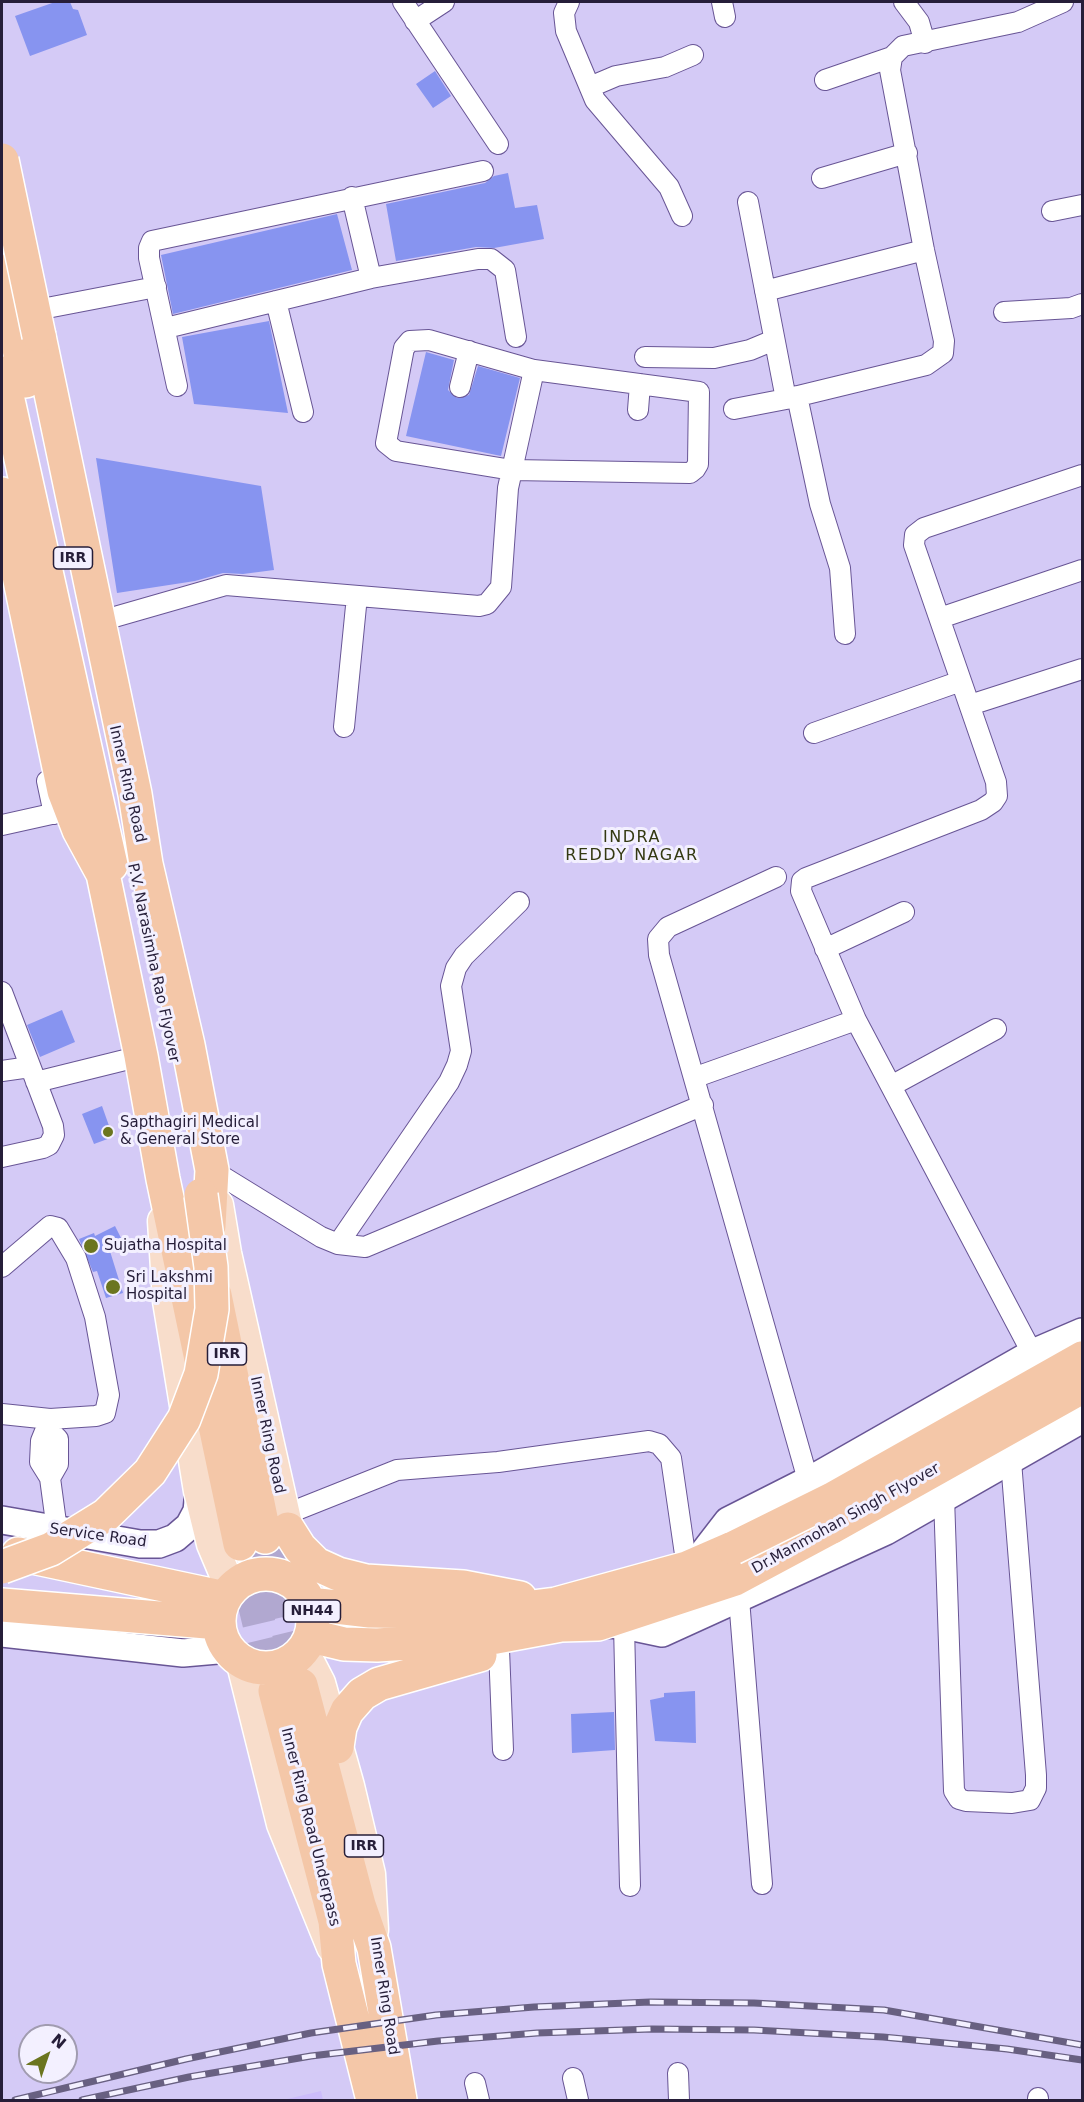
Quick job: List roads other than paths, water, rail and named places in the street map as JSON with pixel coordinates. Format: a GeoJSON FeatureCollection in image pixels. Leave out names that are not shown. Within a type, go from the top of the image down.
{"type":"FeatureCollection","features":[{"type":"Feature","properties":{"kind":"highway"},"geometry":{"type":"LineString","coordinates":[[2,160],[29,315],[145,850]]}},
{"type":"Feature","properties":{"kind":"highway","name":"P.V. Narasimha Rao Flyover"},"geometry":{"type":"LineString","coordinates":[[2,271],[133,866],[201,1195],[211,1267],[212,1299],[207,1351],[193,1397],[172,1440],[150,1472],[123,1501],[89,1528],[51,1549],[2,1567]]}},
{"type":"Feature","properties":{"kind":"highway","name":"P.V. Narasimha Rao Flyover"},"geometry":{"type":"LineString","coordinates":[[2,373],[112,871],[188,1256],[191,1306],[186,1345],[173,1388],[153,1429],[132,1458],[108,1485],[76,1509],[41,1529],[2,1544]]}},
{"type":"Feature","properties":{"kind":"highway"},"geometry":{"type":"LineString","coordinates":[[2,494],[64,791],[62,811],[103,874]]}},
{"type":"Feature","properties":{"kind":"highway","name":"IRR"},"geometry":{"type":"LineString","coordinates":[[145,850],[188,1045],[212,1170],[208,1258],[269,1531]]}},
{"type":"Feature","properties":{"kind":"highway","name":"Inner Ring Road"},"geometry":{"type":"LineString","coordinates":[[103,874],[141,1056],[163,1179]]}},
{"type":"Feature","properties":{"kind":"highway","name":"IRR"},"geometry":{"type":"LineString","coordinates":[[163,1179],[269,1531]]}},
{"type":"Feature","properties":{"kind":"highway","name":"Dr.Manmohan Singh Flyover"},"geometry":{"type":"LineString","coordinates":[[690,1566],[733,1548],[832,1499],[1083,1358]]}},
{"type":"Feature","properties":{"kind":"highway","name":"Dr.Manmohan Singh Flyover"},"geometry":{"type":"LineString","coordinates":[[611,1625],[735,1579],[1083,1387]]}},
{"type":"Feature","properties":{"kind":"highway"},"geometry":{"type":"LineString","coordinates":[[269,1531],[300,1548],[316,1564],[338,1574],[366,1581],[463,1587],[558,1615]]}},
{"type":"Feature","properties":{"kind":"highway"},"geometry":{"type":"LineString","coordinates":[[2,1550],[110,1571],[229,1624],[262,1668],[277,1667],[291,1661],[308,1630]]}},
{"type":"Feature","properties":{"kind":"highway","name":"NH44"},"geometry":{"type":"LineString","coordinates":[[229,1624],[244,1579],[259,1574],[275,1574],[290,1580],[302,1591],[308,1630],[344,1644],[388,1645],[490,1638],[690,1566]]}},
{"type":"Feature","properties":{"kind":"highway"},"geometry":{"type":"LineString","coordinates":[[2,1605],[229,1624]]}},
{"type":"Feature","properties":{"kind":"highway"},"geometry":{"type":"LineString","coordinates":[[337,1747],[340,1727],[347,1711],[362,1694],[379,1684],[499,1649],[558,1615]]}},
{"type":"Feature","properties":{"kind":"highway","name":"NH44"},"geometry":{"type":"LineString","coordinates":[[558,1615],[611,1625]]}},
{"type":"Feature","properties":{"kind":"highway","name":"Inner Ring Road Underpass"},"geometry":{"type":"LineString","coordinates":[[339,1964],[335,1921],[288,1688],[374,1948]]}},
{"type":"Feature","properties":{"kind":"highway","name":"Inner Ring Road"},"geometry":{"type":"LineString","coordinates":[[374,1948],[400,2100]]}},
{"type":"Feature","properties":{"kind":"highway","name":"Inner Ring Road"},"geometry":{"type":"LineString","coordinates":[[339,1964],[373,2100]]}},
{"type":"Feature","properties":{"kind":"main road","name":"Inner Ring Road"},"geometry":{"type":"LineString","coordinates":[[2,251],[29,315]]}},
{"type":"Feature","properties":{"kind":"main road","name":"Inner Ring Road"},"geometry":{"type":"LineString","coordinates":[[2,398],[103,874]]}},
{"type":"Feature","properties":{"kind":"main road","name":"Inner Ring Road"},"geometry":{"type":"LineString","coordinates":[[163,1179],[164,1267],[199,1491],[229,1624],[282,1824],[339,1964]]}},
{"type":"Feature","properties":{"kind":"main road","name":"Inner Ring Road"},"geometry":{"type":"LineString","coordinates":[[308,1630],[337,1747],[350,1785],[370,1874],[374,1948]]}},
{"type":"Feature","properties":{"kind":"street"},"geometry":{"type":"LineString","coordinates":[[403,2],[498,144]]}},
{"type":"Feature","properties":{"kind":"street"},"geometry":{"type":"LineString","coordinates":[[415,21],[444,2]]}},
{"type":"Feature","properties":{"kind":"street"},"geometry":{"type":"LineString","coordinates":[[569,2],[564,13],[566,31],[595,100],[669,187],[682,216]]}},
{"type":"Feature","properties":{"kind":"street"},"geometry":{"type":"LineString","coordinates":[[904,2],[919,22],[925,43]]}},
{"type":"Feature","properties":{"kind":"street"},"geometry":{"type":"LineString","coordinates":[[825,80],[892,57],[903,46],[1018,22],[1063,2]]}},
{"type":"Feature","properties":{"kind":"street"},"geometry":{"type":"LineString","coordinates":[[590,87],[616,76],[665,67],[693,55]]}},
{"type":"Feature","properties":{"kind":"street"},"geometry":{"type":"LineString","coordinates":[[734,409],[791,398],[926,365],[938,359],[943,353],[944,341],[924,250],[890,70],[892,57]]}},
{"type":"Feature","properties":{"kind":"street"},"geometry":{"type":"LineString","coordinates":[[822,178],[907,153]]}},
{"type":"Feature","properties":{"kind":"street"},"geometry":{"type":"LineString","coordinates":[[177,386],[166,328],[154,283],[149,248],[152,241],[483,171]]}},
{"type":"Feature","properties":{"kind":"street"},"geometry":{"type":"LineString","coordinates":[[352,197],[371,278]]}},
{"type":"Feature","properties":{"kind":"street"},"geometry":{"type":"LineString","coordinates":[[748,202],[774,340],[840,568],[846,634]]}},
{"type":"Feature","properties":{"kind":"street"},"geometry":{"type":"LineString","coordinates":[[1053,211],[1083,205]]}},
{"type":"Feature","properties":{"kind":"street"},"geometry":{"type":"LineString","coordinates":[[765,291],[924,250]]}},
{"type":"Feature","properties":{"kind":"street"},"geometry":{"type":"LineString","coordinates":[[166,328],[371,278],[478,259],[491,259],[505,270],[516,337]]}},
{"type":"Feature","properties":{"kind":"street"},"geometry":{"type":"LineString","coordinates":[[29,315],[154,283]]}},
{"type":"Feature","properties":{"kind":"street"},"geometry":{"type":"LineString","coordinates":[[29,315],[154,283]]}},
{"type":"Feature","properties":{"kind":"street"},"geometry":{"type":"LineString","coordinates":[[276,301],[303,412]]}},
{"type":"Feature","properties":{"kind":"street"},"geometry":{"type":"LineString","coordinates":[[1005,312],[1083,304]]}},
{"type":"Feature","properties":{"kind":"street","name":"Inner Ring Road"},"geometry":{"type":"LineString","coordinates":[[29,315],[111,618],[153,806],[145,850]]}},
{"type":"Feature","properties":{"kind":"street"},"geometry":{"type":"LineString","coordinates":[[410,340],[429,340],[534,370],[699,392],[698,464],[690,473],[512,470],[396,451],[386,443],[404,348],[410,340]]}},
{"type":"Feature","properties":{"kind":"street"},"geometry":{"type":"LineString","coordinates":[[645,357],[714,358],[750,350],[774,340]]}},
{"type":"Feature","properties":{"kind":"street"},"geometry":{"type":"LineString","coordinates":[[460,387],[469,351]]}},
{"type":"Feature","properties":{"kind":"street"},"geometry":{"type":"LineString","coordinates":[[111,618],[226,585],[458,606],[487,604],[501,587],[508,488],[534,370]]}},
{"type":"Feature","properties":{"kind":"street"},"geometry":{"type":"LineString","coordinates":[[638,410],[640,384]]}},
{"type":"Feature","properties":{"kind":"street"},"geometry":{"type":"LineString","coordinates":[[1076,1423],[1033,1353],[856,1020],[801,891],[802,881],[981,810],[993,802],[997,796],[996,782],[914,545],[915,535],[919,531],[1083,475]]}},
{"type":"Feature","properties":{"kind":"street"},"geometry":{"type":"LineString","coordinates":[[2,563],[62,811],[2,825]]}},
{"type":"Feature","properties":{"kind":"street"},"geometry":{"type":"LineString","coordinates":[[939,618],[1083,570]]}},
{"type":"Feature","properties":{"kind":"street"},"geometry":{"type":"LineString","coordinates":[[344,727],[357,596]]}},
{"type":"Feature","properties":{"kind":"street"},"geometry":{"type":"LineString","coordinates":[[970,705],[1083,669]]}},
{"type":"Feature","properties":{"kind":"street"},"geometry":{"type":"LineString","coordinates":[[814,733],[962,681]]}},
{"type":"Feature","properties":{"kind":"street"},"geometry":{"type":"LineString","coordinates":[[776,877],[668,927],[658,939],[659,955],[696,1077],[752,1287],[808,1480]]}},
{"type":"Feature","properties":{"kind":"street"},"geometry":{"type":"LineString","coordinates":[[338,1245],[449,1082],[457,1065],[461,1051],[451,986],[456,968],[464,956],[519,902]]}},
{"type":"Feature","properties":{"kind":"street"},"geometry":{"type":"LineString","coordinates":[[825,949],[904,912]]}},
{"type":"Feature","properties":{"kind":"street"},"geometry":{"type":"LineString","coordinates":[[2,992],[53,1126],[54,1135],[49,1145],[34,1152],[2,1157]]}},
{"type":"Feature","properties":{"kind":"street"},"geometry":{"type":"LineString","coordinates":[[696,1077],[856,1020]]}},
{"type":"Feature","properties":{"kind":"street"},"geometry":{"type":"LineString","coordinates":[[891,1086],[996,1029]]}},
{"type":"Feature","properties":{"kind":"street"},"geometry":{"type":"LineString","coordinates":[[2,1071],[33,1075],[141,1056]]}},
{"type":"Feature","properties":{"kind":"street"},"geometry":{"type":"LineString","coordinates":[[212,1170],[321,1237],[338,1245],[364,1247],[703,1105]]}},
{"type":"Feature","properties":{"kind":"street"},"geometry":{"type":"LineString","coordinates":[[2,1267],[50,1226],[58,1228],[76,1258],[96,1317],[109,1395],[105,1413],[96,1416],[49,1424],[2,1414]]}},
{"type":"Feature","properties":{"kind":"street"},"geometry":{"type":"LineString","coordinates":[[690,1566],[728,1521],[808,1480],[1033,1353],[1083,1332]]}},
{"type":"Feature","properties":{"kind":"street","name":"NH44"},"geometry":{"type":"LineString","coordinates":[[611,1625],[662,1633],[886,1531],[1076,1423]]}},
{"type":"Feature","properties":{"kind":"street"},"geometry":{"type":"LineString","coordinates":[[49,1424],[58,1439],[58,1464],[50,1478],[57,1530]]}},
{"type":"Feature","properties":{"kind":"street"},"geometry":{"type":"LineString","coordinates":[[269,1531],[397,1470],[498,1462],[649,1441],[659,1444],[672,1458],[690,1566]]}},
{"type":"Feature","properties":{"kind":"street"},"geometry":{"type":"LineString","coordinates":[[944,1497],[954,1791],[959,1799],[966,1802],[1012,1803],[1030,1800],[1036,1788],[1036,1775],[1011,1461]]}},
{"type":"Feature","properties":{"kind":"street","name":"Service Road"},"geometry":{"type":"LineString","coordinates":[[2,1520],[140,1544],[159,1544],[175,1538],[189,1526],[197,1511],[199,1491]]}},
{"type":"Feature","properties":{"kind":"street"},"geometry":{"type":"LineString","coordinates":[[739,1599],[762,1884]]}},
{"type":"Feature","properties":{"kind":"street"},"geometry":{"type":"LineString","coordinates":[[2,1633],[183,1653],[229,1624]]}},
{"type":"Feature","properties":{"kind":"street"},"geometry":{"type":"LineString","coordinates":[[611,1625],[630,1886]]}},
{"type":"Feature","properties":{"kind":"street"},"geometry":{"type":"LineString","coordinates":[[499,1649],[503,1750]]}},
{"type":"Feature","properties":{"kind":"street"},"geometry":{"type":"LineString","coordinates":[[678,2073],[679,2100]]}},
{"type":"Feature","properties":{"kind":"street"},"geometry":{"type":"LineString","coordinates":[[573,2078],[578,2100]]}},
{"type":"Feature","properties":{"kind":"tunnel"},"geometry":{"type":"LineString","coordinates":[[265,1537],[301,1684]]}},
{"type":"Feature","properties":{"kind":"tunnel"},"geometry":{"type":"LineString","coordinates":[[240,1544],[275,1691]]}},
{"type":"Feature","properties":{"kind":"railway"},"geometry":{"type":"LineString","coordinates":[[15,2100],[186,2059],[311,2033],[436,2015],[534,2007],[650,2002],[754,2003],[884,2010],[1082,2045]]}},
{"type":"Feature","properties":{"kind":"railway"},"geometry":{"type":"LineString","coordinates":[[82,2100],[189,2077],[311,2056],[438,2041],[537,2033],[652,2029],[754,2030],[883,2037],[1007,2049],[1082,2060]]}},
{"type":"Feature","properties":{"kind":"place","name":"Sapthagiri Medical & General Store"},"geometry":{"type":"Point","coordinates":[108,1132]}},
{"type":"Feature","properties":{"kind":"place","name":"Sujatha Hospital"},"geometry":{"type":"Point","coordinates":[91,1246]}},
{"type":"Feature","properties":{"kind":"place","name":"Sri Lakshmi Hospital"},"geometry":{"type":"Point","coordinates":[113,1287]}},
{"type":"Feature","properties":{"kind":"district","name":"INDRA REDDY NAGAR"},"geometry":{"type":"Point","coordinates":[632,847]}}]}
